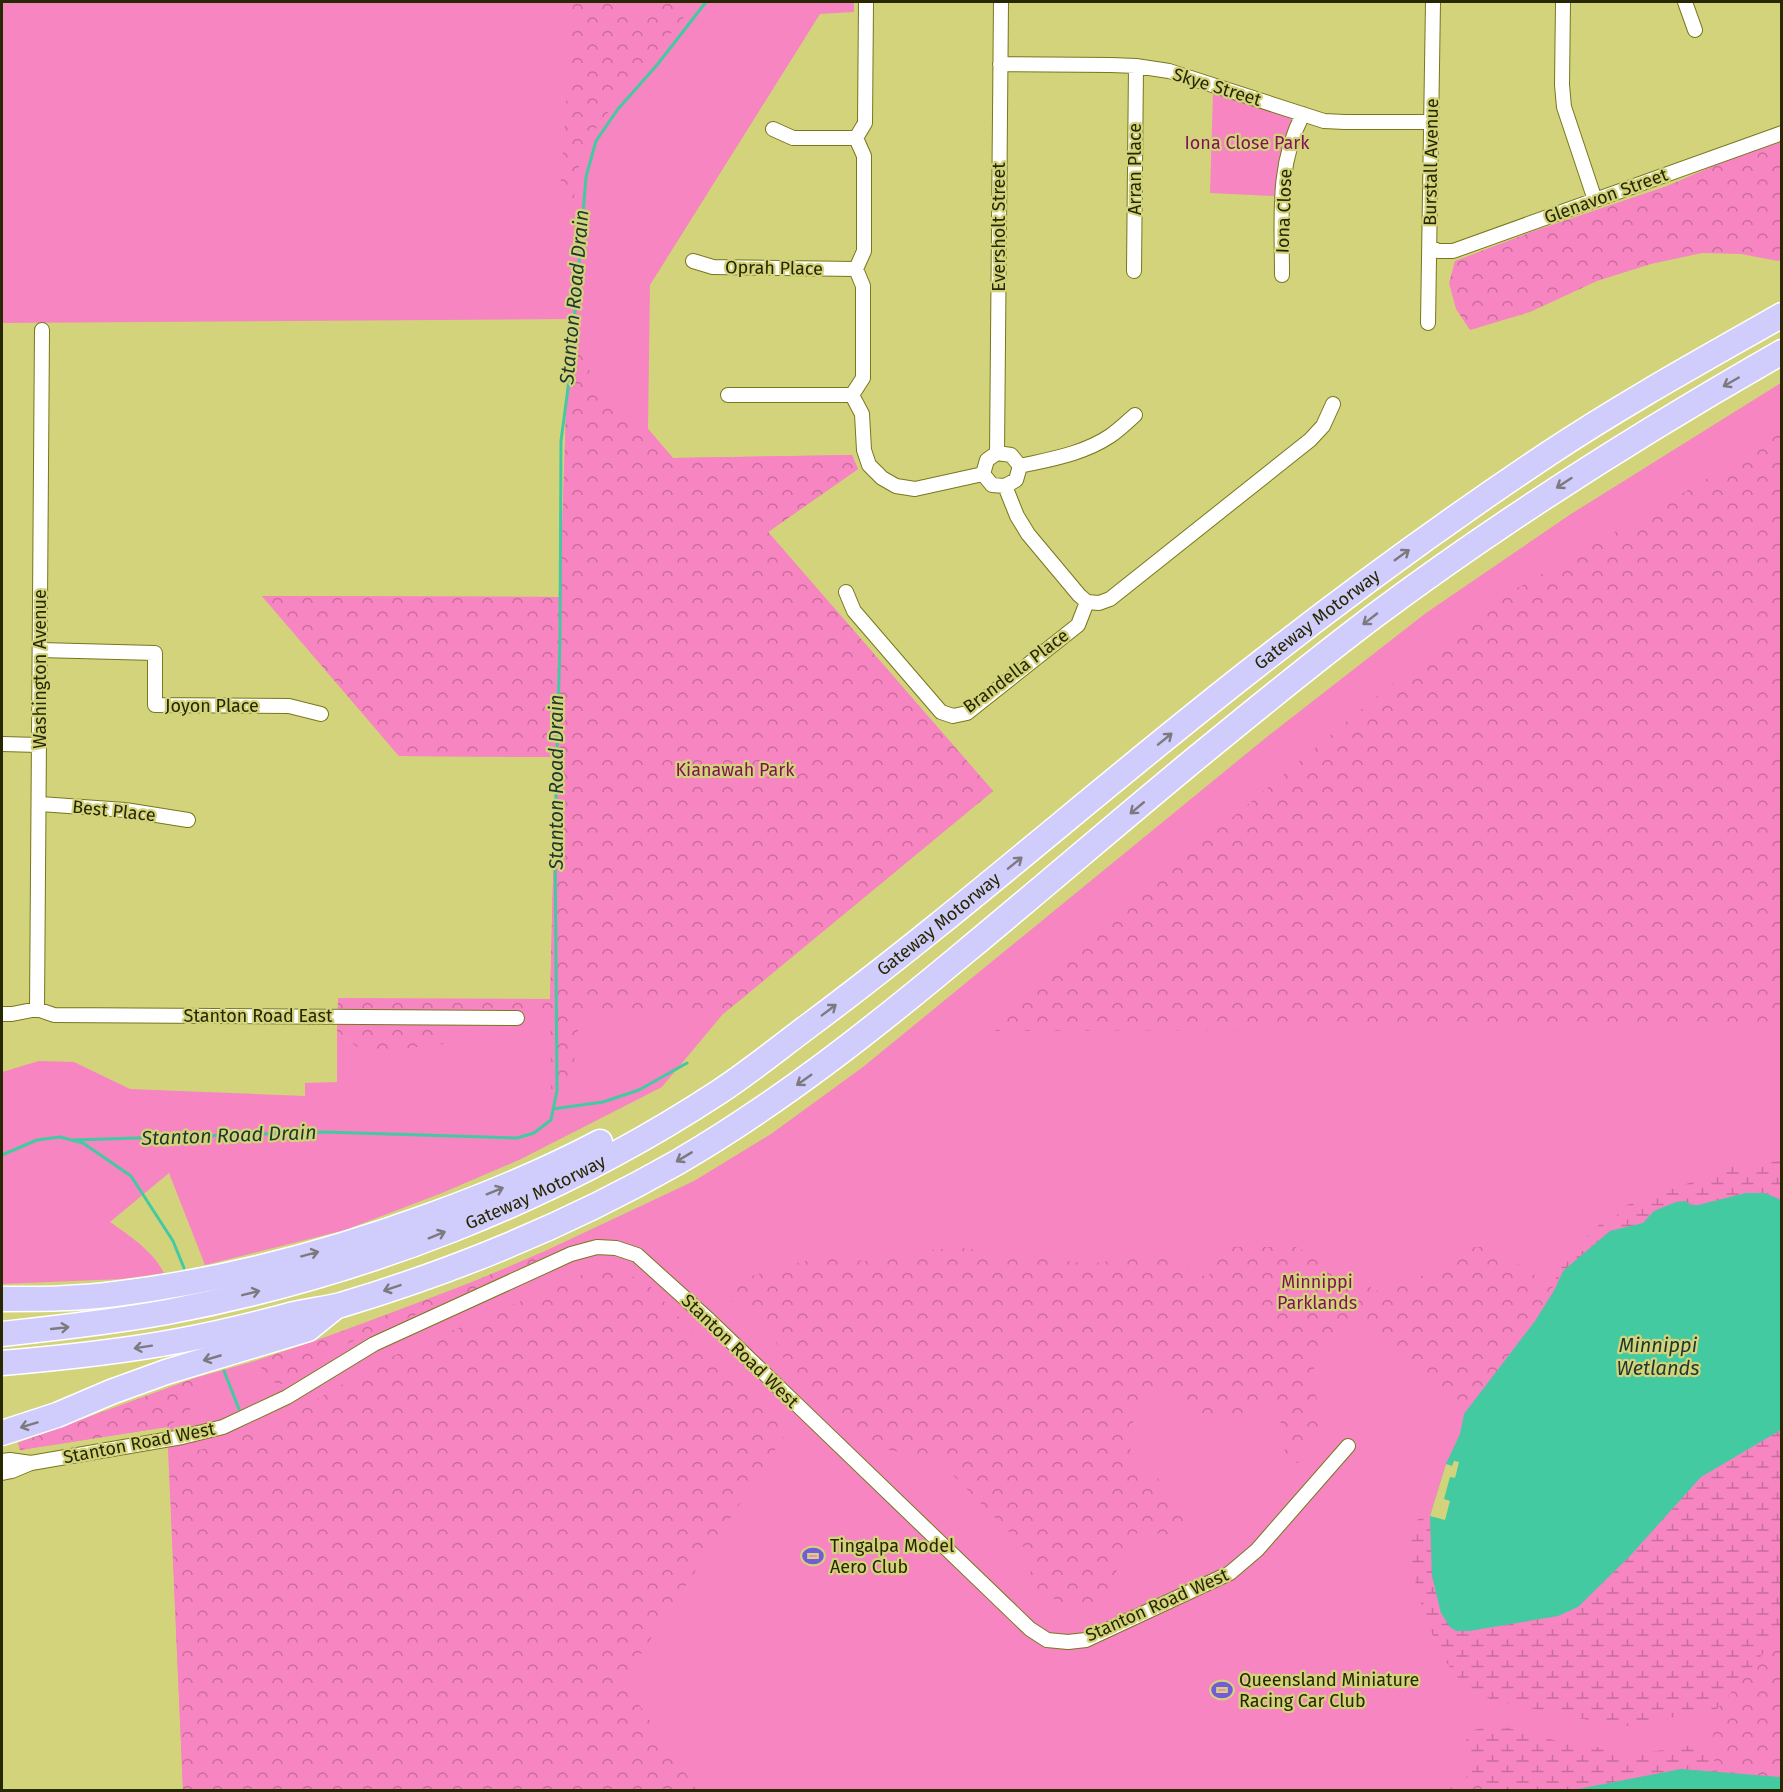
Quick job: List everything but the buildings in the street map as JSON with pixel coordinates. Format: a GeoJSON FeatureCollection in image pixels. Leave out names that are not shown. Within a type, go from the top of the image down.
{"type":"FeatureCollection","features":[{"type":"Feature","properties":{"kind":"highway","name":"Gateway Motorway"},"geometry":{"type":"LineString","coordinates":[[2,1334],[117,1320],[219,1301],[366,1261],[494,1212],[558,1183],[623,1149],[717,1094],[761,1063],[911,947],[1352,591],[1552,451],[1668,380],[1782,315]]}},
{"type":"Feature","properties":{"kind":"highway","name":"Gateway Motorway"},"geometry":{"type":"LineString","coordinates":[[2,1363],[66,1357],[178,1341],[303,1312],[335,1307],[437,1273],[544,1229],[639,1183],[678,1161],[805,1080],[884,1019],[1279,690],[1375,616],[1562,484],[1782,352]]}},
{"type":"Feature","properties":{"kind":"highway"},"geometry":{"type":"LineString","coordinates":[[2,1299],[81,1297],[162,1287],[252,1270],[379,1234],[460,1205],[581,1153],[697,1089],[762,1048],[782,1045]]}},
{"type":"Feature","properties":{"kind":"highway"},"geometry":{"type":"LineString","coordinates":[[2,1433],[57,1415],[166,1372],[308,1329],[335,1307]]}},
{"type":"Feature","properties":{"kind":"street"},"geometry":{"type":"LineString","coordinates":[[856,138],[865,123],[866,2]]}},
{"type":"Feature","properties":{"kind":"street","name":"Eversholt Street"},"geometry":{"type":"LineString","coordinates":[[997,453],[1001,2]]}},
{"type":"Feature","properties":{"kind":"street","name":"Burstall Avenue"},"geometry":{"type":"LineString","coordinates":[[1428,323],[1433,2]]}},
{"type":"Feature","properties":{"kind":"street"},"geometry":{"type":"LineString","coordinates":[[1563,2],[1564,107],[1595,200]]}},
{"type":"Feature","properties":{"kind":"street"},"geometry":{"type":"LineString","coordinates":[[1685,2],[1695,30]]}},
{"type":"Feature","properties":{"kind":"street","name":"Skye Street"},"geometry":{"type":"LineString","coordinates":[[1000,64],[1136,66],[1169,71],[1324,121],[1431,122]]}},
{"type":"Feature","properties":{"kind":"street","name":"Arran Place"},"geometry":{"type":"LineString","coordinates":[[1134,271],[1136,66]]}},
{"type":"Feature","properties":{"kind":"street","name":"Iona Close"},"geometry":{"type":"LineString","coordinates":[[1281,275],[1282,185],[1293,133],[1303,114]]}},
{"type":"Feature","properties":{"kind":"street"},"geometry":{"type":"LineString","coordinates":[[773,129],[793,138],[856,138]]}},
{"type":"Feature","properties":{"kind":"street","name":"Glenavon Street"},"geometry":{"type":"LineString","coordinates":[[1430,247],[1438,251],[1453,250],[1782,134]]}},
{"type":"Feature","properties":{"kind":"street"},"geometry":{"type":"LineString","coordinates":[[852,395],[863,378],[864,286],[856,269],[864,251],[864,156],[856,138]]}},
{"type":"Feature","properties":{"kind":"street","name":"Oprah Place"},"geometry":{"type":"LineString","coordinates":[[693,261],[712,267],[856,269]]}},
{"type":"Feature","properties":{"kind":"street","name":"Washington Avenue"},"geometry":{"type":"LineString","coordinates":[[37,1009],[42,330]]}},
{"type":"Feature","properties":{"kind":"street"},"geometry":{"type":"LineString","coordinates":[[728,395],[852,395]]}},
{"type":"Feature","properties":{"kind":"street"},"geometry":{"type":"LineString","coordinates":[[852,395],[862,414],[864,450],[869,465],[882,478],[896,486],[915,489],[983,474]]}},
{"type":"Feature","properties":{"kind":"street"},"geometry":{"type":"LineString","coordinates":[[1005,486],[1017,516],[1028,534],[1079,595],[1087,602],[1099,603],[1110,599],[1310,440],[1323,426],[1333,404]]}},
{"type":"Feature","properties":{"kind":"street"},"geometry":{"type":"LineString","coordinates":[[1020,466],[1070,455],[1091,447],[1111,436],[1136,415]]}},
{"type":"Feature","properties":{"kind":"street"},"geometry":{"type":"LineString","coordinates":[[983,474],[987,460],[997,453],[1011,455],[1020,466]]}},
{"type":"Feature","properties":{"kind":"street"},"geometry":{"type":"LineString","coordinates":[[983,474],[992,485],[1005,486],[1016,480],[1020,466]]}},
{"type":"Feature","properties":{"kind":"street","name":"Brandella Place"},"geometry":{"type":"LineString","coordinates":[[846,592],[854,611],[941,712],[953,716],[967,713],[1077,625],[1087,602]]}},
{"type":"Feature","properties":{"kind":"street","name":"Joyon Place"},"geometry":{"type":"LineString","coordinates":[[40,650],[155,653],[154,705],[289,706],[321,714]]}},
{"type":"Feature","properties":{"kind":"street"},"geometry":{"type":"LineString","coordinates":[[2,744],[39,744]]}},
{"type":"Feature","properties":{"kind":"street","name":"Best Place"},"geometry":{"type":"LineString","coordinates":[[40,804],[124,810],[188,820]]}},
{"type":"Feature","properties":{"kind":"street","name":"Stanton Road East"},"geometry":{"type":"LineString","coordinates":[[2,1014],[37,1009],[54,1015],[517,1018]]}},
{"type":"Feature","properties":{"kind":"street","name":"Stanton Road West"},"geometry":{"type":"LineString","coordinates":[[2,1473],[31,1463],[182,1437],[224,1427],[287,1397],[374,1344],[571,1254],[597,1247],[616,1248],[637,1255],[709,1320],[1030,1629],[1047,1640],[1068,1642],[1086,1640],[1230,1573],[1257,1550],[1348,1446]]}},
{"type":"Feature","properties":{"kind":"street","name":"Stanton Road West"},"geometry":{"type":"LineString","coordinates":[[2,1461],[31,1463]]}},
{"type":"Feature","properties":{"kind":"green space","name":"Kianawah Park"},"geometry":{"type":"Polygon","coordinates":[[[2,2],[854,2],[854,12],[820,14],[650,285],[648,429],[673,458],[852,455],[858,469],[768,532],[993,791],[723,1014],[662,1087],[519,1160],[442,1193],[345,1230],[205,1265],[169,1173],[110,1222],[147,1251],[164,1273],[122,1279],[2,1284],[2,1072],[39,1061],[74,1062],[130,1089],[305,1096],[305,1083],[337,1082],[337,1031],[364,1053],[452,1012],[550,1009],[556,757],[399,756],[262,596],[560,597],[569,319],[2,323],[2,2]]]}},
{"type":"Feature","properties":{"kind":"green space"},"geometry":{"type":"Polygon","coordinates":[[[573,2],[620,2],[629,22],[653,12],[654,2],[696,2],[598,125],[576,173],[574,201],[560,194],[573,2]]]}},
{"type":"Feature","properties":{"kind":"green space","name":"Iona Close Park"},"geometry":{"type":"Polygon","coordinates":[[[1213,93],[1293,118],[1280,156],[1274,196],[1210,193],[1213,93]]]}},
{"type":"Feature","properties":{"kind":"green space"},"geometry":{"type":"Polygon","coordinates":[[[1781,142],[1782,259],[1778,261],[1741,254],[1702,253],[1651,264],[1597,281],[1530,312],[1470,330],[1456,309],[1449,283],[1455,261],[1531,232],[1667,186],[1734,157],[1781,142]]]}},
{"type":"Feature","properties":{"kind":"green space"},"geometry":{"type":"Polygon","coordinates":[[[569,318],[599,395],[648,429],[673,458],[852,455],[858,469],[768,532],[993,791],[723,1014],[580,1011],[571,1091],[551,1094],[550,1010],[453,1012],[444,1044],[364,1053],[337,1031],[338,998],[550,999],[556,757],[399,756],[262,596],[560,597],[569,318]]]}},
{"type":"Feature","properties":{"kind":"green space","name":"Minnippi Parklands"},"geometry":{"type":"Polygon","coordinates":[[[1781,383],[1781,1790],[183,1790],[167,1427],[20,1450],[18,1443],[195,1378],[313,1342],[481,1279],[694,1181],[771,1134],[863,1067],[1268,736],[1426,613],[1571,514],[1781,383]]]}},
{"type":"Feature","properties":{"kind":"green space"},"geometry":{"type":"Polygon","coordinates":[[[1781,433],[1781,1028],[978,1031],[1426,655],[1498,599],[1690,489],[1781,433]]]}},
{"type":"Feature","properties":{"kind":"green space"},"geometry":{"type":"Polygon","coordinates":[[[1781,1161],[1781,1200],[1765,1193],[1746,1193],[1698,1205],[1676,1202],[1654,1211],[1643,1223],[1610,1231],[1555,1289],[1557,1266],[1602,1222],[1615,1219],[1621,1207],[1732,1166],[1781,1161]]]}},
{"type":"Feature","properties":{"kind":"green space"},"geometry":{"type":"Polygon","coordinates":[[[1492,1246],[1555,1289],[1535,1321],[1464,1414],[1430,1381],[1409,1370],[1384,1341],[1357,1323],[1323,1344],[1314,1359],[1314,1391],[1325,1420],[1298,1463],[1284,1458],[1286,1436],[1272,1401],[1237,1415],[1203,1416],[1170,1391],[1135,1401],[1129,1465],[1154,1474],[1192,1517],[1176,1536],[1139,1531],[1116,1555],[1117,1583],[1101,1598],[1077,1611],[1026,1584],[1035,1560],[935,1457],[881,1449],[818,1396],[782,1356],[767,1321],[730,1301],[737,1280],[826,1255],[864,1261],[954,1247],[1090,1264],[1169,1251],[1207,1278],[1226,1247],[1296,1247],[1381,1293],[1440,1268],[1466,1248],[1492,1246]]]}},
{"type":"Feature","properties":{"kind":"green space"},"geometry":{"type":"Polygon","coordinates":[[[543,1252],[545,1257],[481,1287],[344,1345],[278,1386],[255,1361],[400,1310],[543,1252]]]}},
{"type":"Feature","properties":{"kind":"green space"},"geometry":{"type":"Polygon","coordinates":[[[618,1271],[646,1282],[787,1432],[623,1681],[697,1790],[183,1790],[169,1460],[270,1427],[382,1361],[586,1273],[618,1271]]]}},
{"type":"Feature","properties":{"kind":"green space"},"geometry":{"type":"Polygon","coordinates":[[[195,1378],[190,1411],[167,1427],[20,1450],[18,1443],[195,1378]]]}},
{"type":"Feature","properties":{"kind":"green space"},"geometry":{"type":"Polygon","coordinates":[[[1781,1430],[1781,1632],[1717,1709],[1622,1727],[1491,1700],[1461,1681],[1442,1657],[1424,1615],[1413,1573],[1411,1533],[1418,1519],[1430,1516],[1432,1576],[1441,1613],[1456,1631],[1469,1631],[1558,1616],[1578,1607],[1629,1557],[1701,1477],[1781,1430]]]}},
{"type":"Feature","properties":{"kind":"green space"},"geometry":{"type":"Polygon","coordinates":[[[1781,1632],[1781,1777],[1717,1772],[1711,1749],[1717,1709],[1781,1632]]]}},
{"type":"Feature","properties":{"kind":"green space"},"geometry":{"type":"Polygon","coordinates":[[[1494,1724],[1579,1747],[1605,1747],[1630,1754],[1665,1750],[1682,1745],[1711,1749],[1717,1772],[1681,1769],[1573,1790],[1495,1790],[1472,1773],[1465,1733],[1494,1724]]]}},
{"type":"Feature","properties":{"kind":"green space"},"geometry":{"type":"Polygon","coordinates":[[[1472,1773],[1495,1790],[1447,1790],[1472,1773]]]}},
{"type":"Feature","properties":{"kind":"water","name":"Minnippi Wetlands"},"geometry":{"type":"Polygon","coordinates":[[[1746,1193],[1765,1193],[1781,1200],[1781,1430],[1701,1477],[1629,1557],[1578,1607],[1558,1616],[1469,1631],[1456,1631],[1450,1627],[1441,1613],[1432,1576],[1430,1516],[1446,1464],[1460,1434],[1464,1414],[1535,1321],[1555,1289],[1563,1271],[1610,1231],[1643,1223],[1654,1211],[1676,1202],[1686,1201],[1691,1205],[1698,1205],[1746,1193]]]}},
{"type":"Feature","properties":{"kind":"water"},"geometry":{"type":"Polygon","coordinates":[[[1681,1769],[1781,1777],[1781,1790],[1573,1790],[1681,1769]]]}},
{"type":"Feature","properties":{"kind":"pier"},"geometry":{"type":"Polygon","coordinates":[[[1454,1461],[1459,1462],[1455,1478],[1450,1477],[1444,1499],[1450,1501],[1445,1520],[1430,1516],[1446,1464],[1452,1466],[1454,1461]]]}},
{"type":"Feature","properties":{"kind":"waterway","name":"Stanton Road Drain"},"geometry":{"type":"LineString","coordinates":[[73,1140],[324,1132],[517,1138],[534,1133],[551,1120],[557,1091],[555,831],[560,639],[561,441],[570,373],[586,177],[596,141],[618,109],[657,65],[706,2]]}},
{"type":"Feature","properties":{"kind":"waterway"},"geometry":{"type":"LineString","coordinates":[[553,1109],[603,1102],[639,1090],[687,1063]]}},
{"type":"Feature","properties":{"kind":"waterway","name":"Stanton Road Drain"},"geometry":{"type":"LineString","coordinates":[[2,1155],[37,1140],[60,1137],[83,1143],[131,1176],[173,1241],[184,1268]]}},
{"type":"Feature","properties":{"kind":"waterway"},"geometry":{"type":"LineString","coordinates":[[224,1371],[239,1409]]}},
{"type":"Feature","properties":{"kind":"place","name":"Tingalpa Model Aero Club"},"geometry":{"type":"Point","coordinates":[813,1556]}},
{"type":"Feature","properties":{"kind":"place","name":"Queensland Miniature Racing Car Club"},"geometry":{"type":"Point","coordinates":[1222,1690]}}]}
